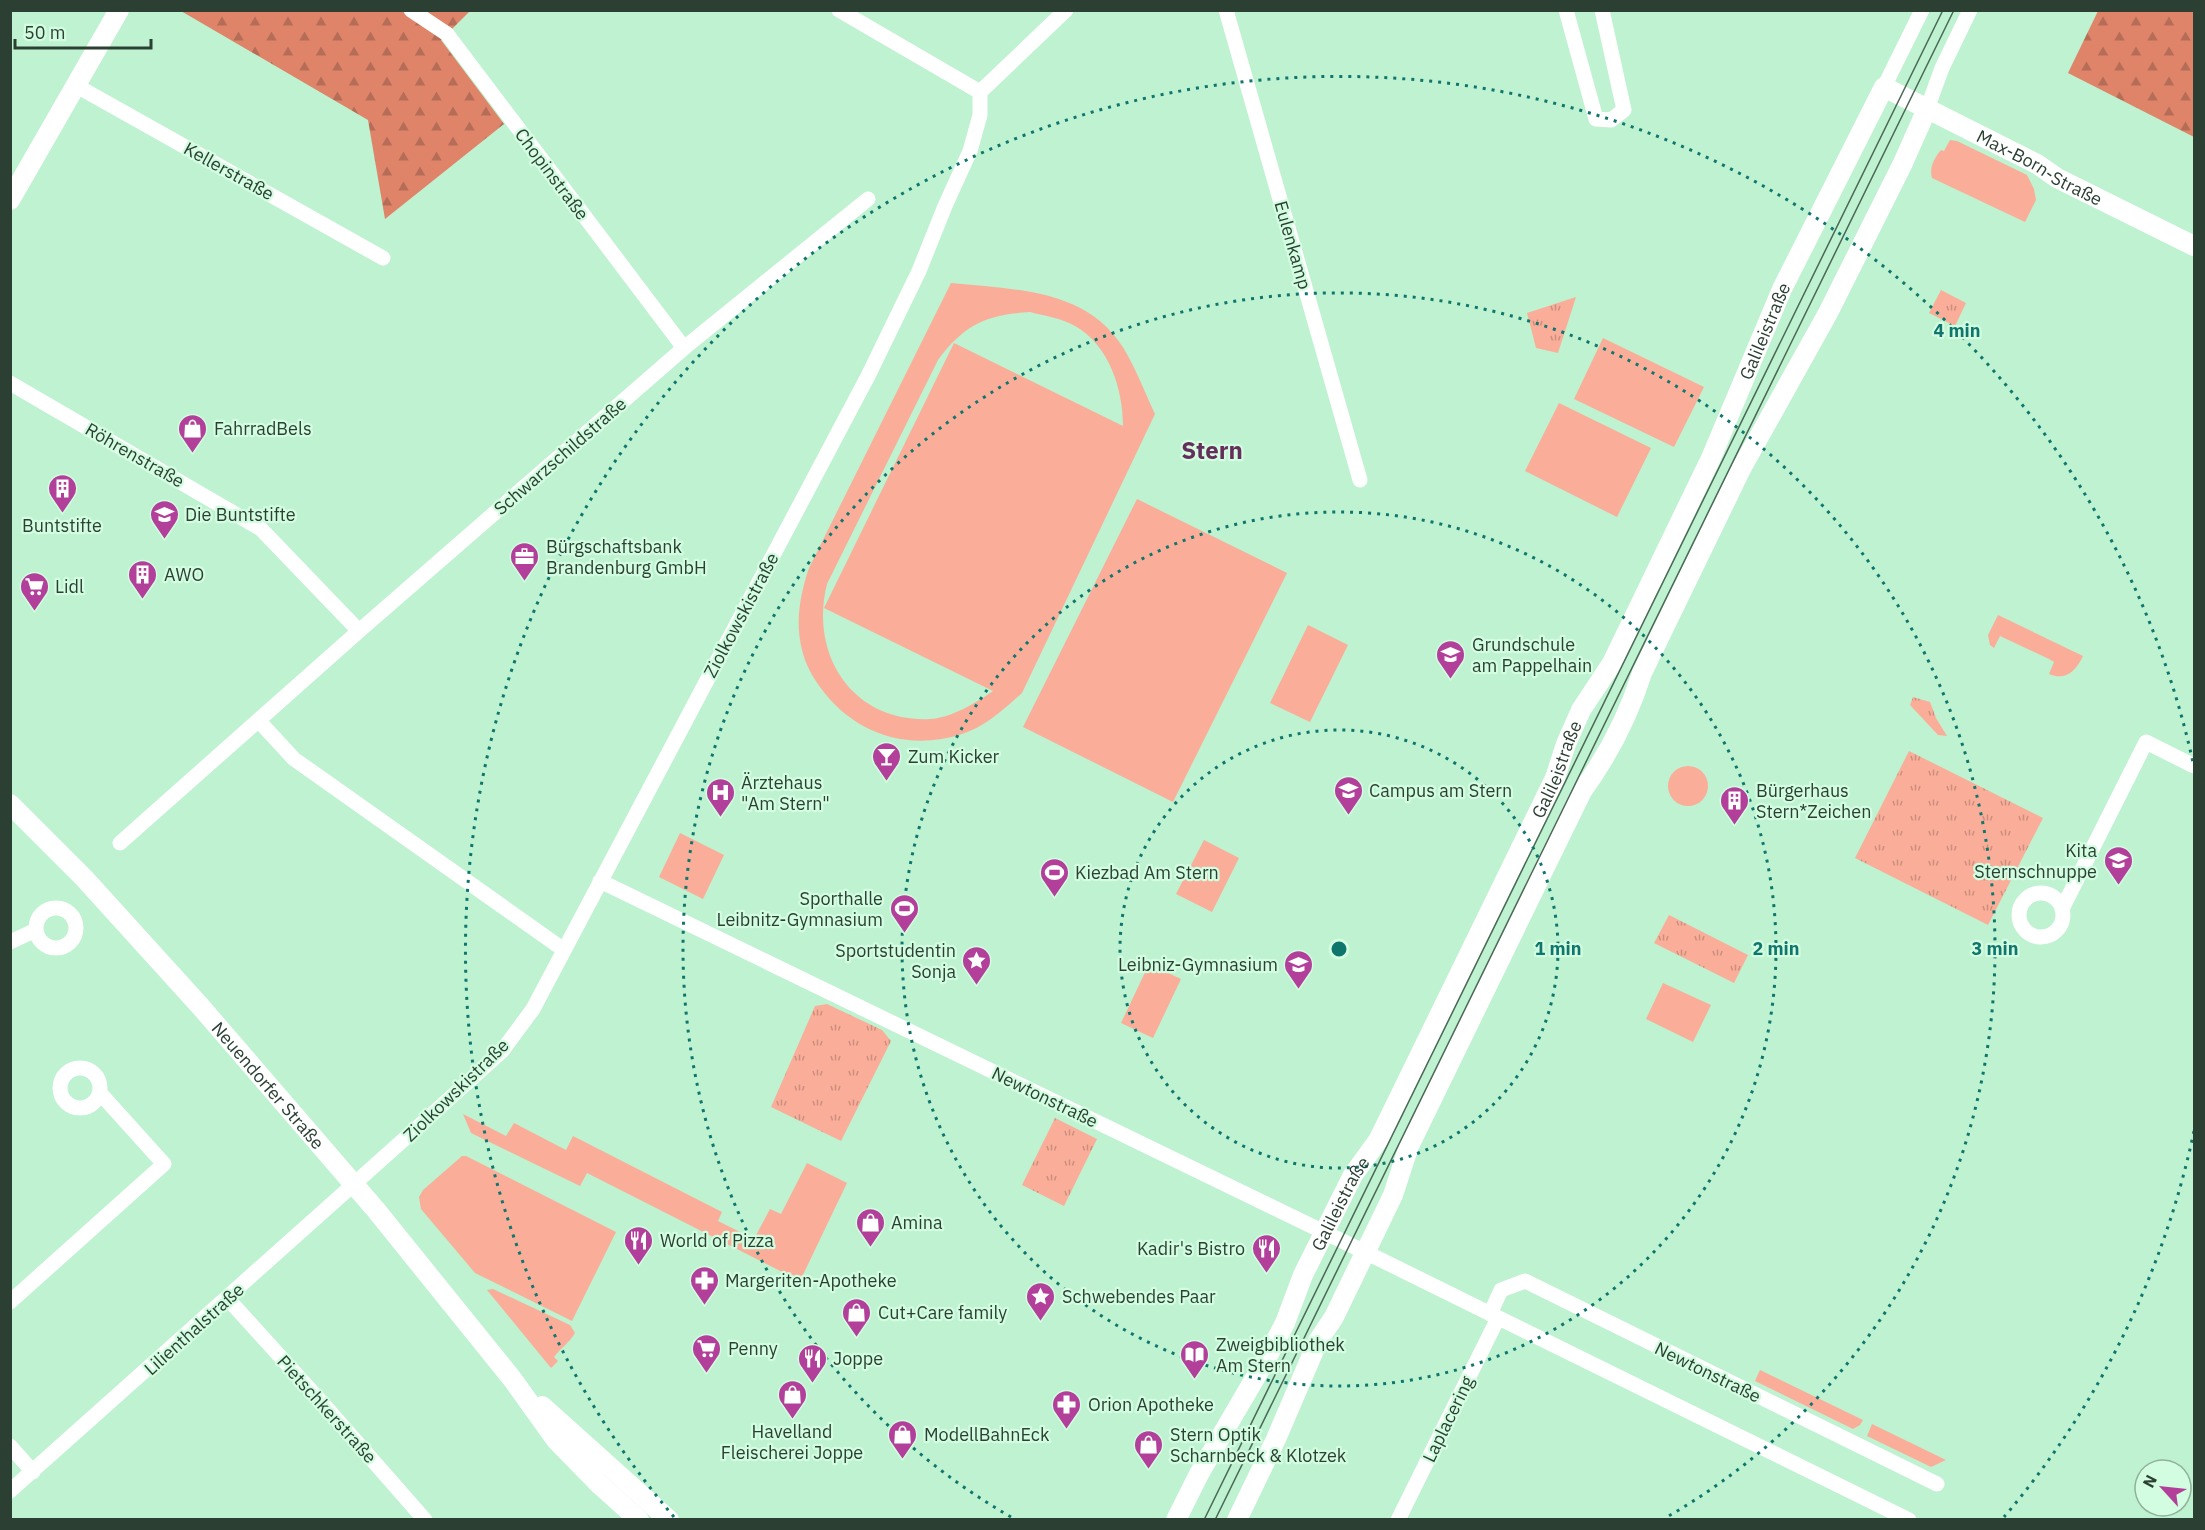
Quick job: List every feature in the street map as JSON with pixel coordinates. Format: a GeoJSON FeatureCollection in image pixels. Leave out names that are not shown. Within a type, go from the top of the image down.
{"type":"FeatureCollection","features":[{"type":"Feature","properties":{"kind":"street"},"geometry":{"type":"LineString","coordinates":[[10,200],[118,10]]}},
{"type":"Feature","properties":{"kind":"street","name":"Chopinstraße"},"geometry":{"type":"LineString","coordinates":[[411,10],[447,34],[684,348]]}},
{"type":"Feature","properties":{"kind":"street"},"geometry":{"type":"LineString","coordinates":[[838,10],[980,92],[1066,10]]}},
{"type":"Feature","properties":{"kind":"street","name":"Eulenkamp"},"geometry":{"type":"LineString","coordinates":[[1226,10],[1360,480]]}},
{"type":"Feature","properties":{"kind":"street"},"geometry":{"type":"LineString","coordinates":[[1566,10],[1596,119],[1611,120],[1624,110],[1602,10]]}},
{"type":"Feature","properties":{"kind":"street","name":"Galileistraße"},"geometry":{"type":"LineString","coordinates":[[1176,1520],[1199,1474],[1285,1323],[1296,1291],[1353,1175],[1379,1139],[1555,778],[1566,744],[1581,710],[1612,663],[1711,458],[1782,290],[1923,10]]}},
{"type":"Feature","properties":{"kind":"street","name":"Galileistraße"},"geometry":{"type":"LineString","coordinates":[[1237,1520],[1276,1439],[1318,1341],[1334,1317],[1393,1196],[1409,1146],[1577,802],[1619,734],[1642,673],[1741,469],[1814,342],[1902,165],[1942,68],[1970,10]]}},
{"type":"Feature","properties":{"kind":"street","name":"Kellerstraße"},"geometry":{"type":"LineString","coordinates":[[75,85],[383,258]]}},
{"type":"Feature","properties":{"kind":"street","name":"Max-Born-Straße"},"geometry":{"type":"LineString","coordinates":[[1884,87],[2037,164],[2057,178],[2194,246]]}},
{"type":"Feature","properties":{"kind":"street","name":"Ziolkowskistraße"},"geometry":{"type":"LineString","coordinates":[[354,1185],[502,1051],[533,1009],[868,376],[919,271],[977,134],[980,92]]}},
{"type":"Feature","properties":{"kind":"street","name":"Schwarzschildstraße"},"geometry":{"type":"LineString","coordinates":[[120,843],[684,348],[868,199]]}},
{"type":"Feature","properties":{"kind":"street","name":"Röhrenstraße"},"geometry":{"type":"LineString","coordinates":[[10,383],[261,529],[359,631]]}},
{"type":"Feature","properties":{"kind":"street"},"geometry":{"type":"LineString","coordinates":[[259,721],[294,759],[564,950]]}},
{"type":"Feature","properties":{"kind":"street"},"geometry":{"type":"LineString","coordinates":[[2062,909],[2146,742],[2194,766]]}},
{"type":"Feature","properties":{"kind":"street","name":"Neuendorfer Straße"},"geometry":{"type":"LineString","coordinates":[[10,804],[84,878],[193,998],[354,1185],[513,1380],[556,1440],[599,1484],[639,1520]]}},
{"type":"Feature","properties":{"kind":"street","name":"Newtonstraße"},"geometry":{"type":"LineString","coordinates":[[600,881],[1365,1252],[1909,1520]]}},
{"type":"Feature","properties":{"kind":"street"},"geometry":{"type":"LineString","coordinates":[[10,942],[36,930]]}},
{"type":"Feature","properties":{"kind":"street"},"geometry":{"type":"LineString","coordinates":[[10,1302],[164,1164],[100,1093]]}},
{"type":"Feature","properties":{"kind":"street","name":"Lilienthalstraße"},"geometry":{"type":"LineString","coordinates":[[10,1491],[354,1185]]}},
{"type":"Feature","properties":{"kind":"street","name":"Newtonstraße"},"geometry":{"type":"LineString","coordinates":[[1494,1316],[1501,1290],[1525,1281],[1937,1485]]}},
{"type":"Feature","properties":{"kind":"street","name":"Pietschkerstraße"},"geometry":{"type":"LineString","coordinates":[[228,1299],[424,1520]]}},
{"type":"Feature","properties":{"kind":"street","name":"Laplacering"},"geometry":{"type":"LineString","coordinates":[[1398,1520],[1494,1316]]}},
{"type":"Feature","properties":{"kind":"street","name":"Neuendorfer Straße"},"geometry":{"type":"LineString","coordinates":[[513,1380],[669,1520]]}},
{"type":"Feature","properties":{"kind":"street"},"geometry":{"type":"LineString","coordinates":[[10,1446],[33,1472]]}},
{"type":"Feature","properties":{"kind":"green space"},"geometry":{"type":"Polygon","coordinates":[[[181,11],[470,11],[441,40],[504,124],[385,219],[368,120],[181,11]]]}},
{"type":"Feature","properties":{"kind":"green space"},"geometry":{"type":"Polygon","coordinates":[[[2098,11],[2194,11],[2194,137],[2068,73],[2098,11]]]}},
{"type":"Feature","properties":{"kind":"green space"},"geometry":{"type":"Polygon","coordinates":[[[1950,140],[1957,141],[2027,175],[2034,189],[2036,200],[2025,222],[1932,178],[1934,160],[1941,150],[1944,151],[1950,140]]]}},
{"type":"Feature","properties":{"kind":"green space"},"geometry":{"type":"Polygon","coordinates":[[[951,283],[1027,291],[1051,297],[1074,305],[1094,317],[1113,334],[1132,363],[1155,414],[1022,693],[994,717],[962,734],[921,741],[883,734],[865,727],[848,716],[820,687],[809,669],[802,650],[799,629],[800,609],[809,568],[951,283]],[[1030,312],[1001,316],[978,324],[958,338],[938,360],[827,584],[823,610],[825,636],[831,659],[843,680],[859,697],[879,710],[903,717],[938,718],[963,709],[993,691],[824,608],[954,343],[1123,426],[1117,383],[1112,369],[1097,344],[1070,323],[1030,312]]]}},
{"type":"Feature","properties":{"kind":"green space"},"geometry":{"type":"Polygon","coordinates":[[[1941,290],[1966,303],[1955,326],[1929,313],[1941,290]]]}},
{"type":"Feature","properties":{"kind":"green space"},"geometry":{"type":"Polygon","coordinates":[[[1576,297],[1558,353],[1536,348],[1527,313],[1576,297]]]}},
{"type":"Feature","properties":{"kind":"green space"},"geometry":{"type":"Polygon","coordinates":[[[1603,338],[1704,387],[1674,447],[1574,399],[1603,338]]]}},
{"type":"Feature","properties":{"kind":"green space"},"geometry":{"type":"Polygon","coordinates":[[[1559,403],[1651,448],[1617,517],[1525,471],[1559,403]]]}},
{"type":"Feature","properties":{"kind":"green space"},"geometry":{"type":"Polygon","coordinates":[[[1137,499],[1287,573],[1173,802],[1023,727],[1137,499]]]}},
{"type":"Feature","properties":{"kind":"green space"},"geometry":{"type":"Polygon","coordinates":[[[1998,615],[2083,656],[2070,673],[2055,676],[2049,674],[2054,662],[2000,636],[1994,648],[1990,645],[1988,635],[1998,615]]]}},
{"type":"Feature","properties":{"kind":"green space"},"geometry":{"type":"Polygon","coordinates":[[[1308,625],[1348,645],[1310,722],[1270,703],[1308,625]]]}},
{"type":"Feature","properties":{"kind":"green space"},"geometry":{"type":"Polygon","coordinates":[[[1913,697],[1930,702],[1947,736],[1938,735],[1910,705],[1913,697]]]}},
{"type":"Feature","properties":{"kind":"green space"},"geometry":{"type":"Polygon","coordinates":[[[1909,751],[2043,818],[1988,925],[1855,858],[1909,751]]]}},
{"type":"Feature","properties":{"kind":"green space"},"geometry":{"type":"Polygon","coordinates":[[[1688,766],[1702,772],[1708,786],[1702,800],[1688,806],[1674,800],[1668,786],[1674,772],[1688,766]]]}},
{"type":"Feature","properties":{"kind":"green space"},"geometry":{"type":"Polygon","coordinates":[[[680,833],[724,855],[703,899],[659,877],[680,833]]]}},
{"type":"Feature","properties":{"kind":"green space"},"geometry":{"type":"Polygon","coordinates":[[[1204,840],[1239,858],[1212,912],[1176,894],[1204,840]]]}},
{"type":"Feature","properties":{"kind":"green space"},"geometry":{"type":"Polygon","coordinates":[[[1669,915],[1748,955],[1734,983],[1654,943],[1669,915]]]}},
{"type":"Feature","properties":{"kind":"green space"},"geometry":{"type":"Polygon","coordinates":[[[1149,964],[1181,979],[1153,1038],[1121,1023],[1149,964]]]}},
{"type":"Feature","properties":{"kind":"green space"},"geometry":{"type":"Polygon","coordinates":[[[1663,983],[1711,1005],[1693,1042],[1646,1019],[1663,983]]]}},
{"type":"Feature","properties":{"kind":"green space"},"geometry":{"type":"Polygon","coordinates":[[[827,1004],[882,1030],[891,1041],[841,1141],[771,1107],[815,1006],[827,1004]]]}},
{"type":"Feature","properties":{"kind":"green space"},"geometry":{"type":"Polygon","coordinates":[[[463,1114],[506,1136],[514,1123],[566,1150],[573,1136],[722,1212],[718,1221],[754,1239],[770,1209],[781,1214],[807,1163],[847,1183],[800,1281],[587,1173],[580,1186],[471,1133],[463,1114]]]}},
{"type":"Feature","properties":{"kind":"green space"},"geometry":{"type":"Polygon","coordinates":[[[1055,1118],[1097,1139],[1064,1206],[1022,1185],[1055,1118]]]}},
{"type":"Feature","properties":{"kind":"green space"},"geometry":{"type":"Polygon","coordinates":[[[462,1156],[616,1232],[572,1321],[475,1273],[421,1209],[419,1197],[423,1190],[462,1156]]]}},
{"type":"Feature","properties":{"kind":"green space"},"geometry":{"type":"Polygon","coordinates":[[[493,1289],[570,1325],[575,1333],[554,1357],[558,1361],[551,1368],[487,1290],[493,1289]]]}},
{"type":"Feature","properties":{"kind":"green space"},"geometry":{"type":"Polygon","coordinates":[[[1760,1370],[1863,1420],[1853,1429],[1755,1381],[1760,1370]]]}},
{"type":"Feature","properties":{"kind":"green space"},"geometry":{"type":"Polygon","coordinates":[[[1872,1424],[1946,1460],[1931,1467],[1867,1436],[1872,1424]]]}},
{"type":"Feature","properties":{"kind":"tram line"},"geometry":{"type":"LineString","coordinates":[[1204,1520],[1943,10]]}},
{"type":"Feature","properties":{"kind":"tram line"},"geometry":{"type":"LineString","coordinates":[[1215,1520],[1954,10]]}},
{"type":"Feature","properties":{"kind":"place","name":"FahrradBels"},"geometry":{"type":"Point","coordinates":[193,454]}},
{"type":"Feature","properties":{"kind":"place","name":"Buntstifte"},"geometry":{"type":"Point","coordinates":[62,514]}},
{"type":"Feature","properties":{"kind":"place","name":"Die Buntstifte"},"geometry":{"type":"Point","coordinates":[164,540]}},
{"type":"Feature","properties":{"kind":"place","name":"Bürgschaftsbank Brandenburg GmbH"},"geometry":{"type":"Point","coordinates":[525,582]}},
{"type":"Feature","properties":{"kind":"place","name":"AWO"},"geometry":{"type":"Point","coordinates":[143,600]}},
{"type":"Feature","properties":{"kind":"place","name":"Lidl"},"geometry":{"type":"Point","coordinates":[34,612]}},
{"type":"Feature","properties":{"kind":"place","name":"Grundschule am Pappelhain"},"geometry":{"type":"Point","coordinates":[1451,680]}},
{"type":"Feature","properties":{"kind":"place","name":"Zum Kicker"},"geometry":{"type":"Point","coordinates":[887,782]}},
{"type":"Feature","properties":{"kind":"place","name":"Campus am Stern"},"geometry":{"type":"Point","coordinates":[1348,816]}},
{"type":"Feature","properties":{"kind":"place","name":"Ärztehaus \"Am Stern\""},"geometry":{"type":"Point","coordinates":[720,818]}},
{"type":"Feature","properties":{"kind":"place","name":"Bürgerhaus Stern*Zeichen"},"geometry":{"type":"Point","coordinates":[1735,826]}},
{"type":"Feature","properties":{"kind":"place","name":"Kita Sternschnuppe"},"geometry":{"type":"Point","coordinates":[2118,886]}},
{"type":"Feature","properties":{"kind":"place","name":"Kiezbad Am Stern"},"geometry":{"type":"Point","coordinates":[1054,898]}},
{"type":"Feature","properties":{"kind":"place","name":"Sporthalle Leibnitz-Gymnasium"},"geometry":{"type":"Point","coordinates":[904,934]}},
{"type":"Feature","properties":{"kind":"place","name":"Sportstudentin Sonja"},"geometry":{"type":"Point","coordinates":[977,986]}},
{"type":"Feature","properties":{"kind":"place","name":"Leibniz-Gymnasium"},"geometry":{"type":"Point","coordinates":[1299,990]}},
{"type":"Feature","properties":{"kind":"place","name":"Amina"},"geometry":{"type":"Point","coordinates":[870,1248]}},
{"type":"Feature","properties":{"kind":"place","name":"World of Pizza"},"geometry":{"type":"Point","coordinates":[639,1266]}},
{"type":"Feature","properties":{"kind":"place","name":"Kadir's Bistro"},"geometry":{"type":"Point","coordinates":[1266,1274]}},
{"type":"Feature","properties":{"kind":"place","name":"Margeriten-Apotheke"},"geometry":{"type":"Point","coordinates":[704,1306]}},
{"type":"Feature","properties":{"kind":"place","name":"Schwebendes Paar"},"geometry":{"type":"Point","coordinates":[1041,1322]}},
{"type":"Feature","properties":{"kind":"place","name":"Cut+Care family"},"geometry":{"type":"Point","coordinates":[857,1338]}},
{"type":"Feature","properties":{"kind":"place","name":"Penny"},"geometry":{"type":"Point","coordinates":[707,1374]}},
{"type":"Feature","properties":{"kind":"place","name":"Zweigbibliothek Am Stern"},"geometry":{"type":"Point","coordinates":[1195,1380]}},
{"type":"Feature","properties":{"kind":"place","name":"Joppe"},"geometry":{"type":"Point","coordinates":[812,1384]}},
{"type":"Feature","properties":{"kind":"place","name":"Havelland Fleischerei Joppe"},"geometry":{"type":"Point","coordinates":[792,1420]}},
{"type":"Feature","properties":{"kind":"place","name":"Orion Apotheke"},"geometry":{"type":"Point","coordinates":[1067,1430]}},
{"type":"Feature","properties":{"kind":"place","name":"ModellBahnEck"},"geometry":{"type":"Point","coordinates":[903,1460]}},
{"type":"Feature","properties":{"kind":"place","name":"Stern Optik Scharnbeck & Klotzek"},"geometry":{"type":"Point","coordinates":[1149,1470]}},
{"type":"Feature","properties":{"kind":"district","name":"Stern"},"geometry":{"type":"Point","coordinates":[1212,450]}}]}
